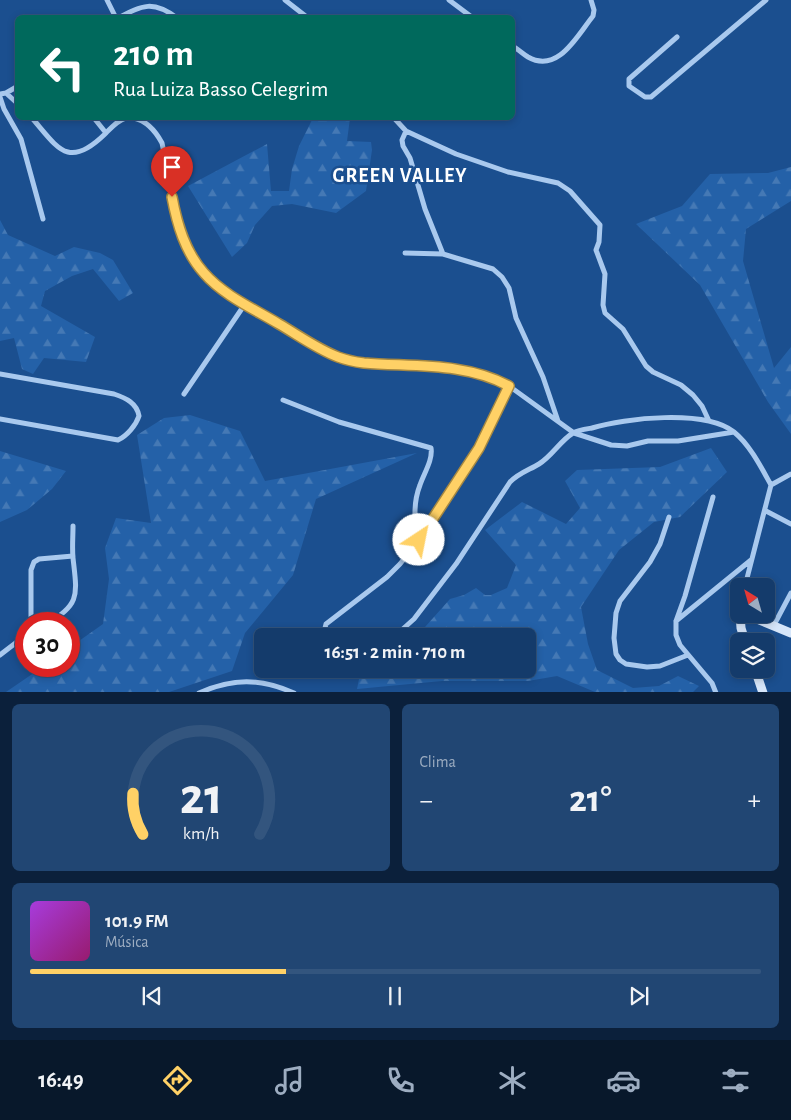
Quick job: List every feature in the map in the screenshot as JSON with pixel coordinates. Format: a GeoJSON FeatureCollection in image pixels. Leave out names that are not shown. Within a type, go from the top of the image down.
{"type":"FeatureCollection","features":[{"type":"Feature","properties":{"kind":"street"},"geometry":{"type":"LineString","coordinates":[[107,0],[115,15]]}},
{"type":"Feature","properties":{"kind":"street"},"geometry":{"type":"LineString","coordinates":[[285,0],[304,15]]}},
{"type":"Feature","properties":{"kind":"street"},"geometry":{"type":"LineString","coordinates":[[449,0],[470,15]]}},
{"type":"Feature","properties":{"kind":"street"},"geometry":{"type":"LineString","coordinates":[[515,48],[528,58],[546,63],[555,59],[564,53],[593,16],[594,10],[591,0]]}},
{"type":"Feature","properties":{"kind":"street"},"geometry":{"type":"LineString","coordinates":[[677,37],[629,79],[629,86],[645,97],[651,96],[766,0]]}},
{"type":"Feature","properties":{"kind":"street"},"geometry":{"type":"LineString","coordinates":[[123,15],[151,3],[168,10],[174,15]]}},
{"type":"Feature","properties":{"kind":"street"},"geometry":{"type":"LineString","coordinates":[[2,95],[15,88]]}},
{"type":"Feature","properties":{"kind":"street"},"geometry":{"type":"LineString","coordinates":[[2,95],[15,102]]}},
{"type":"Feature","properties":{"kind":"street"},"geometry":{"type":"LineString","coordinates":[[2,95],[4,109],[21,139],[43,219]]}},
{"type":"Feature","properties":{"kind":"street"},"geometry":{"type":"LineString","coordinates":[[34,120],[51,140],[66,152],[78,153],[85,151],[115,124],[122,120]]}},
{"type":"Feature","properties":{"kind":"street"},"geometry":{"type":"LineString","coordinates":[[96,120],[106,133]]}},
{"type":"Feature","properties":{"kind":"street"},"geometry":{"type":"LineString","coordinates":[[139,120],[147,123],[162,143],[180,229],[197,265],[213,282],[245,304],[312,344],[347,360],[364,363],[413,364],[485,375],[509,386],[574,433],[611,445],[627,446],[648,441],[699,439],[734,432]]}},
{"type":"Feature","properties":{"kind":"street"},"geometry":{"type":"LineString","coordinates":[[396,120],[406,131],[456,154],[508,172],[558,183],[570,191],[600,225],[599,242],[596,250],[605,274],[604,313],[623,329],[646,366],[653,372],[682,385],[702,406],[709,421]]}},
{"type":"Feature","properties":{"kind":"street"},"geometry":{"type":"LineString","coordinates":[[406,131],[402,140],[403,146],[410,158],[425,209],[443,254]]}},
{"type":"Feature","properties":{"kind":"street"},"geometry":{"type":"LineString","coordinates":[[405,253],[443,254],[493,269],[502,277],[509,288],[516,318],[543,378],[558,422]]}},
{"type":"Feature","properties":{"kind":"street"},"geometry":{"type":"LineString","coordinates":[[184,394],[245,304]]}},
{"type":"Feature","properties":{"kind":"street"},"geometry":{"type":"LineString","coordinates":[[0,374],[114,394],[124,398],[137,408],[140,416],[124,437],[118,440],[0,419]]}},
{"type":"Feature","properties":{"kind":"street"},"geometry":{"type":"LineString","coordinates":[[325,628],[326,624],[387,577],[419,540],[479,448],[509,386]]}},
{"type":"Feature","properties":{"kind":"street"},"geometry":{"type":"LineString","coordinates":[[283,400],[339,422],[430,447],[432,458],[419,488],[416,502],[415,525],[419,540]]}},
{"type":"Feature","properties":{"kind":"street"},"geometry":{"type":"LineString","coordinates":[[404,628],[414,619],[456,564],[510,482],[516,476],[539,464],[574,433],[614,421],[655,418],[709,421],[720,424],[734,432],[745,444],[771,485],[766,511],[747,578]]}},
{"type":"Feature","properties":{"kind":"street"},"geometry":{"type":"LineString","coordinates":[[771,485],[791,474]]}},
{"type":"Feature","properties":{"kind":"street"},"geometry":{"type":"LineString","coordinates":[[713,498],[676,621],[676,635],[680,645],[712,682],[716,692]]}},
{"type":"Feature","properties":{"kind":"street"},"geometry":{"type":"LineString","coordinates":[[766,511],[791,524]]}},
{"type":"Feature","properties":{"kind":"street"},"geometry":{"type":"LineString","coordinates":[[669,517],[660,544],[650,562],[620,601],[616,613],[614,638],[616,654],[626,664],[648,667],[660,666],[688,655]]}},
{"type":"Feature","properties":{"kind":"street"},"geometry":{"type":"LineString","coordinates":[[65,612],[75,598],[73,526]]}},
{"type":"Feature","properties":{"kind":"street"},"geometry":{"type":"LineString","coordinates":[[31,612],[31,570],[34,562],[39,559],[73,556]]}},
{"type":"Feature","properties":{"kind":"street"},"geometry":{"type":"LineString","coordinates":[[676,621],[751,560]]}},
{"type":"Feature","properties":{"kind":"street"},"geometry":{"type":"LineString","coordinates":[[774,625],[791,592]]}},
{"type":"Feature","properties":{"kind":"street"},"geometry":{"type":"LineString","coordinates":[[769,623],[791,633]]}},
{"type":"Feature","properties":{"kind":"street"},"geometry":{"type":"LineString","coordinates":[[0,655],[15,643]]}},
{"type":"Feature","properties":{"kind":"street"},"geometry":{"type":"LineString","coordinates":[[758,678],[763,692]]}},
{"type":"Feature","properties":{"kind":"street"},"geometry":{"type":"LineString","coordinates":[[199,692],[223,683],[236,681],[276,685],[294,692]]}},
{"type":"Feature","properties":{"kind":"green space"},"geometry":{"type":"Polygon","coordinates":[[[312,120],[350,120],[347,141],[371,142],[372,150],[366,191],[336,213],[292,204],[272,206],[255,225],[247,243],[232,257],[188,186],[267,144],[271,191],[289,191],[292,169],[299,146],[312,120]]]}},
{"type":"Feature","properties":{"kind":"green space"},"geometry":{"type":"Polygon","coordinates":[[[791,167],[791,201],[746,229],[743,261],[774,368],[791,347],[791,434],[768,402],[700,285],[636,224],[682,206],[710,174],[768,173],[791,167]]]}},
{"type":"Feature","properties":{"kind":"green space"},"geometry":{"type":"Polygon","coordinates":[[[0,220],[8,235],[55,256],[74,247],[100,253],[113,260],[133,293],[119,301],[93,269],[72,276],[45,291],[41,306],[95,337],[86,362],[44,358],[33,374],[22,369],[14,338],[0,341],[0,220]]]}},
{"type":"Feature","properties":{"kind":"green space"},"geometry":{"type":"Polygon","coordinates":[[[190,415],[240,431],[265,481],[417,453],[316,499],[293,575],[245,633],[232,671],[169,692],[6,692],[28,677],[80,677],[80,640],[103,624],[109,579],[105,548],[116,518],[151,523],[137,435],[164,418],[190,415]]]}},
{"type":"Feature","properties":{"kind":"green space"},"geometry":{"type":"Polygon","coordinates":[[[711,448],[727,472],[680,517],[654,522],[619,550],[581,607],[588,644],[597,670],[633,688],[659,686],[678,676],[699,686],[693,692],[595,692],[557,676],[528,681],[442,681],[357,689],[359,678],[536,678],[536,628],[424,628],[450,599],[464,595],[476,588],[485,595],[491,595],[507,588],[516,565],[485,530],[522,502],[566,524],[580,508],[565,481],[577,470],[660,467],[711,448]]]}},
{"type":"Feature","properties":{"kind":"green space"},"geometry":{"type":"Polygon","coordinates":[[[0,451],[66,471],[52,489],[27,510],[0,522],[0,451]]]}},
{"type":"Feature","properties":{"kind":"district","name":"GREEN VALLEY"},"geometry":{"type":"Point","coordinates":[400,176]}},
{"type":"Feature","properties":{"kind":"route"},"geometry":{"type":"LineString","coordinates":[[172,197],[180,229],[190,253],[203,273],[245,304],[312,344],[347,360],[364,363],[413,364],[454,370],[485,375],[509,386],[479,448],[419,540]]}}]}
